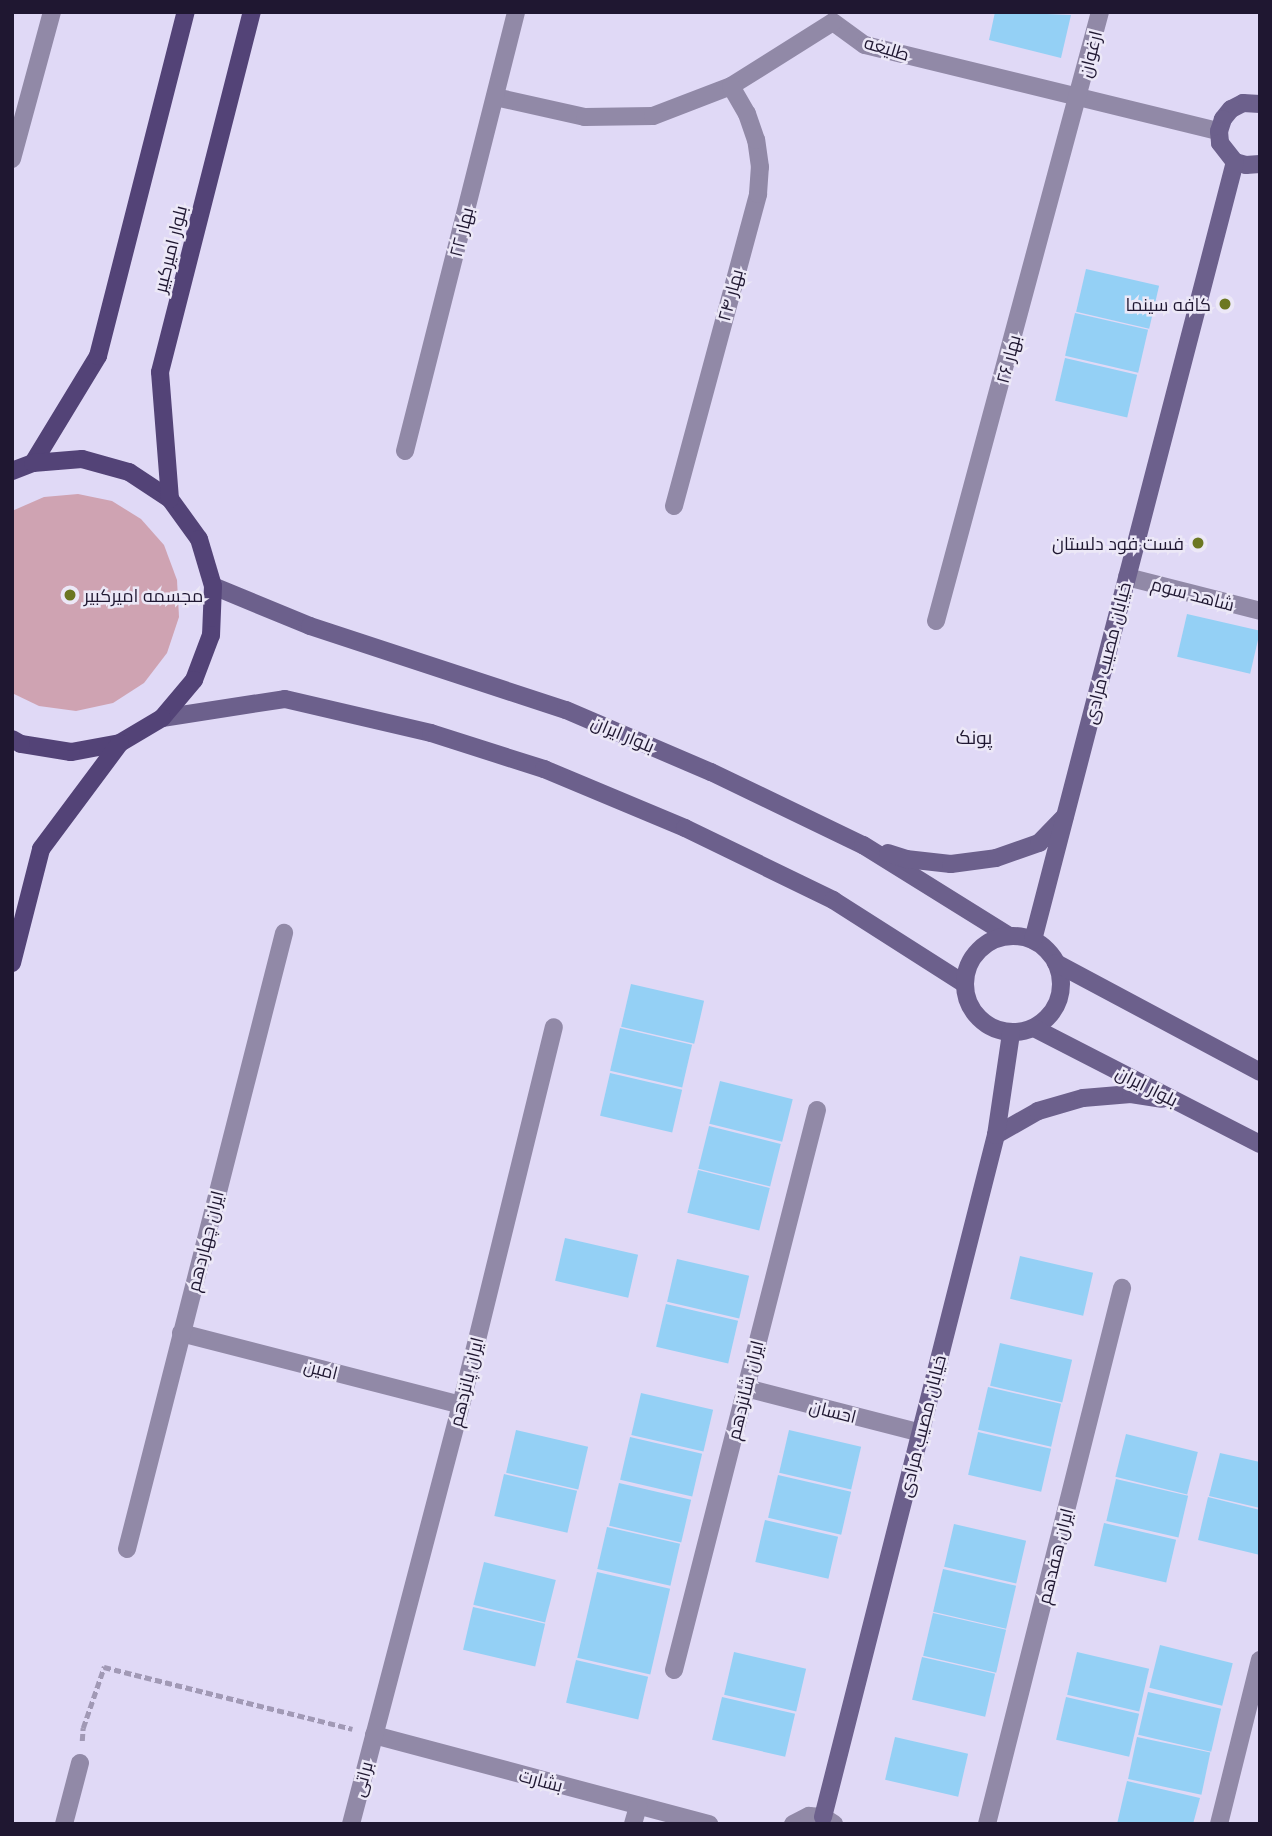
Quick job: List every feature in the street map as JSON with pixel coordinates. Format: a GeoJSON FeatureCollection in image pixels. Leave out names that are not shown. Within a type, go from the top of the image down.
{"type":"FeatureCollection","features":[{"type":"Feature","properties":{"kind":"main road"},"geometry":{"type":"LineString","coordinates":[[33,463],[98,356],[186,12]]}},
{"type":"Feature","properties":{"kind":"main road","name":"بلوار امیرکبیر"},"geometry":{"type":"LineString","coordinates":[[170,499],[160,372],[252,12]]}},
{"type":"Feature","properties":{"kind":"main road"},"geometry":{"type":"LineString","coordinates":[[1259,99],[1231,108],[1223,118],[1219,131],[1220,143],[1235,162],[1245,165],[1260,164]]}},
{"type":"Feature","properties":{"kind":"main road","name":"خیابان مصیب مرادی"},"geometry":{"type":"LineString","coordinates":[[1033,940],[1235,162]]}},
{"type":"Feature","properties":{"kind":"main road"},"geometry":{"type":"LineString","coordinates":[[12,471],[33,463],[82,459],[129,472],[170,499],[199,539],[213,586],[211,635],[194,680],[162,718],[120,743],[71,752],[21,744],[12,739]]}},
{"type":"Feature","properties":{"kind":"main road","name":"بلوار ایران"},"geometry":{"type":"LineString","coordinates":[[213,586],[310,626],[566,710],[711,772],[863,845],[1009,936]]}},
{"type":"Feature","properties":{"kind":"main road"},"geometry":{"type":"LineString","coordinates":[[162,718],[285,699],[431,733],[544,769],[685,828],[833,900],[965,984]]}},
{"type":"Feature","properties":{"kind":"main road"},"geometry":{"type":"LineString","coordinates":[[12,964],[41,849],[120,743]]}},
{"type":"Feature","properties":{"kind":"main road"},"geometry":{"type":"LineString","coordinates":[[863,845],[918,860],[951,863],[996,858],[1039,843],[1065,816]]}},
{"type":"Feature","properties":{"kind":"main road"},"geometry":{"type":"LineString","coordinates":[[1009,936],[1033,940],[1050,953],[1056,963],[1061,988],[1053,1012],[1034,1028],[1011,1032],[984,1023],[974,1012],[965,984],[971,961],[978,951],[1009,936]]}},
{"type":"Feature","properties":{"kind":"main road"},"geometry":{"type":"LineString","coordinates":[[1056,963],[1260,1072]]}},
{"type":"Feature","properties":{"kind":"main road","name":"بلوار ایران"},"geometry":{"type":"LineString","coordinates":[[1034,1028],[1260,1144]]}},
{"type":"Feature","properties":{"kind":"main road","name":"خیابان مصیب مرادی"},"geometry":{"type":"LineString","coordinates":[[828,1820],[920,1433],[996,1135],[1011,1032]]}},
{"type":"Feature","properties":{"kind":"main road"},"geometry":{"type":"LineString","coordinates":[[996,1135],[1038,1111],[1083,1098],[1131,1094],[1178,1102]]}},
{"type":"Feature","properties":{"kind":"street"},"geometry":{"type":"LineString","coordinates":[[12,159],[52,12]]}},
{"type":"Feature","properties":{"kind":"street","name":"بهار ۲۲"},"geometry":{"type":"LineString","coordinates":[[405,451],[516,12]]}},
{"type":"Feature","properties":{"kind":"street","name":"ارغوان"},"geometry":{"type":"LineString","coordinates":[[1079,96],[1100,12]]}},
{"type":"Feature","properties":{"kind":"street","name":"طلیعه"},"geometry":{"type":"LineString","coordinates":[[495,97],[585,117],[653,116],[731,86],[833,17],[865,45],[1219,131]]}},
{"type":"Feature","properties":{"kind":"street","name":"بهار ۲۴"},"geometry":{"type":"LineString","coordinates":[[674,506],[758,194],[760,167],[756,140],[747,114],[731,86]]}},
{"type":"Feature","properties":{"kind":"street","name":"بهار ۲۶"},"geometry":{"type":"LineString","coordinates":[[936,621],[1079,96]]}},
{"type":"Feature","properties":{"kind":"street","name":"شاهد سوم"},"geometry":{"type":"LineString","coordinates":[[1127,577],[1260,611]]}},
{"type":"Feature","properties":{"kind":"street","name":"ایران چهاردهم"},"geometry":{"type":"LineString","coordinates":[[127,1549],[284,933]]}},
{"type":"Feature","properties":{"kind":"street","name":"ایران پانزدهم"},"geometry":{"type":"LineString","coordinates":[[374,1735],[461,1405],[554,1027]]}},
{"type":"Feature","properties":{"kind":"street","name":"ایران شانزدهم"},"geometry":{"type":"LineString","coordinates":[[674,1670],[817,1110]]}},
{"type":"Feature","properties":{"kind":"street","name":"ایران هفدهم"},"geometry":{"type":"LineString","coordinates":[[987,1824],[1122,1289]]}},
{"type":"Feature","properties":{"kind":"street","name":"امین"},"geometry":{"type":"LineString","coordinates":[[181,1333],[461,1405]]}},
{"type":"Feature","properties":{"kind":"street","name":"احسان"},"geometry":{"type":"LineString","coordinates":[[746,1388],[920,1433]]}},
{"type":"Feature","properties":{"kind":"street"},"geometry":{"type":"LineString","coordinates":[[1219,1824],[1260,1662]]}},
{"type":"Feature","properties":{"kind":"street","name":"بشارت"},"geometry":{"type":"LineString","coordinates":[[374,1735],[709,1824]]}},
{"type":"Feature","properties":{"kind":"street","name":"براتی"},"geometry":{"type":"LineString","coordinates":[[351,1824],[374,1735]]}},
{"type":"Feature","properties":{"kind":"street"},"geometry":{"type":"LineString","coordinates":[[64,1824],[80,1763]]}},
{"type":"Feature","properties":{"kind":"street"},"geometry":{"type":"LineString","coordinates":[[633,1824],[638,1806]]}},
{"type":"Feature","properties":{"kind":"street"},"geometry":{"type":"LineString","coordinates":[[793,1824],[809,1816],[828,1820]]}},
{"type":"Feature","properties":{"kind":"path"},"geometry":{"type":"LineString","coordinates":[[80,1763],[83,1728],[104,1667],[374,1735]]}},
{"type":"Feature","properties":{"kind":"shaded area"},"geometry":{"type":"Polygon","coordinates":[[[78,494],[112,501],[141,519],[164,545],[177,580],[179,617],[167,653],[144,683],[113,703],[76,711],[39,706],[12,693],[12,511],[44,497],[78,494]]]}},
{"type":"Feature","properties":{"kind":"building"},"geometry":{"type":"Polygon","coordinates":[[[995,12],[1071,15],[1061,58],[989,40],[995,12]]]}},
{"type":"Feature","properties":{"kind":"building"},"geometry":{"type":"Polygon","coordinates":[[[1086,269],[1159,286],[1149,329],[1076,312],[1086,269]]]}},
{"type":"Feature","properties":{"kind":"building"},"geometry":{"type":"Polygon","coordinates":[[[1075,313],[1148,330],[1138,373],[1065,356],[1075,313]]]}},
{"type":"Feature","properties":{"kind":"building"},"geometry":{"type":"Polygon","coordinates":[[[1065,358],[1137,375],[1127,418],[1055,401],[1065,358]]]}},
{"type":"Feature","properties":{"kind":"building"},"geometry":{"type":"Polygon","coordinates":[[[1187,614],[1260,631],[1250,674],[1177,657],[1187,614]]]}},
{"type":"Feature","properties":{"kind":"building"},"geometry":{"type":"Polygon","coordinates":[[[631,984],[704,1001],[694,1044],[621,1027],[631,984]]]}},
{"type":"Feature","properties":{"kind":"building"},"geometry":{"type":"Polygon","coordinates":[[[620,1028],[692,1045],[682,1088],[610,1071],[620,1028]]]}},
{"type":"Feature","properties":{"kind":"building"},"geometry":{"type":"Polygon","coordinates":[[[610,1073],[682,1090],[672,1133],[600,1116],[610,1073]]]}},
{"type":"Feature","properties":{"kind":"building"},"geometry":{"type":"Polygon","coordinates":[[[720,1081],[793,1099],[782,1142],[709,1124],[720,1081]]]}},
{"type":"Feature","properties":{"kind":"building"},"geometry":{"type":"Polygon","coordinates":[[[709,1126],[781,1144],[770,1187],[698,1169],[709,1126]]]}},
{"type":"Feature","properties":{"kind":"building"},"geometry":{"type":"Polygon","coordinates":[[[698,1170],[770,1188],[759,1231],[687,1213],[698,1170]]]}},
{"type":"Feature","properties":{"kind":"building"},"geometry":{"type":"Polygon","coordinates":[[[565,1238],[638,1255],[628,1298],[555,1281],[565,1238]]]}},
{"type":"Feature","properties":{"kind":"building"},"geometry":{"type":"Polygon","coordinates":[[[1020,1256],[1093,1273],[1083,1316],[1010,1299],[1020,1256]]]}},
{"type":"Feature","properties":{"kind":"building"},"geometry":{"type":"Polygon","coordinates":[[[677,1259],[749,1276],[739,1319],[667,1302],[677,1259]]]}},
{"type":"Feature","properties":{"kind":"building"},"geometry":{"type":"Polygon","coordinates":[[[666,1304],[738,1321],[728,1364],[656,1347],[666,1304]]]}},
{"type":"Feature","properties":{"kind":"building"},"geometry":{"type":"Polygon","coordinates":[[[1000,1343],[1072,1360],[1062,1403],[990,1386],[1000,1343]]]}},
{"type":"Feature","properties":{"kind":"building"},"geometry":{"type":"Polygon","coordinates":[[[988,1387],[1061,1404],[1051,1447],[978,1430],[988,1387]]]}},
{"type":"Feature","properties":{"kind":"building"},"geometry":{"type":"Polygon","coordinates":[[[641,1393],[713,1410],[703,1452],[631,1435],[641,1393]]]}},
{"type":"Feature","properties":{"kind":"building"},"geometry":{"type":"Polygon","coordinates":[[[516,1430],[588,1447],[578,1490],[506,1473],[516,1430]]]}},
{"type":"Feature","properties":{"kind":"building"},"geometry":{"type":"Polygon","coordinates":[[[789,1430],[861,1447],[851,1490],[779,1473],[789,1430]]]}},
{"type":"Feature","properties":{"kind":"building"},"geometry":{"type":"Polygon","coordinates":[[[978,1432],[1051,1449],[1041,1492],[968,1475],[978,1432]]]}},
{"type":"Feature","properties":{"kind":"building"},"geometry":{"type":"Polygon","coordinates":[[[1126,1434],[1198,1452],[1187,1495],[1115,1477],[1126,1434]]]}},
{"type":"Feature","properties":{"kind":"building"},"geometry":{"type":"Polygon","coordinates":[[[630,1437],[702,1454],[692,1497],[620,1480],[630,1437]]]}},
{"type":"Feature","properties":{"kind":"building"},"geometry":{"type":"Polygon","coordinates":[[[1220,1453],[1260,1462],[1260,1508],[1209,1496],[1220,1453]]]}},
{"type":"Feature","properties":{"kind":"building"},"geometry":{"type":"Polygon","coordinates":[[[504,1474],[577,1491],[567,1533],[494,1516],[504,1474]]]}},
{"type":"Feature","properties":{"kind":"building"},"geometry":{"type":"Polygon","coordinates":[[[778,1475],[851,1492],[841,1535],[768,1518],[778,1475]]]}},
{"type":"Feature","properties":{"kind":"building"},"geometry":{"type":"Polygon","coordinates":[[[1116,1479],[1188,1496],[1178,1538],[1106,1521],[1116,1479]]]}},
{"type":"Feature","properties":{"kind":"building"},"geometry":{"type":"Polygon","coordinates":[[[619,1483],[691,1500],[681,1543],[609,1526],[619,1483]]]}},
{"type":"Feature","properties":{"kind":"building"},"geometry":{"type":"Polygon","coordinates":[[[1208,1497],[1260,1510],[1260,1555],[1198,1540],[1208,1497]]]}},
{"type":"Feature","properties":{"kind":"building"},"geometry":{"type":"Polygon","coordinates":[[[765,1520],[838,1537],[828,1579],[755,1562],[765,1520]]]}},
{"type":"Feature","properties":{"kind":"building"},"geometry":{"type":"Polygon","coordinates":[[[1104,1523],[1176,1540],[1166,1583],[1094,1566],[1104,1523]]]}},
{"type":"Feature","properties":{"kind":"building"},"geometry":{"type":"Polygon","coordinates":[[[954,1524],[1026,1541],[1016,1584],[944,1567],[954,1524]]]}},
{"type":"Feature","properties":{"kind":"building"},"geometry":{"type":"Polygon","coordinates":[[[607,1527],[680,1544],[670,1586],[597,1569],[607,1527]]]}},
{"type":"Feature","properties":{"kind":"building"},"geometry":{"type":"Polygon","coordinates":[[[484,1562],[556,1580],[545,1623],[473,1605],[484,1562]]]}},
{"type":"Feature","properties":{"kind":"building"},"geometry":{"type":"Polygon","coordinates":[[[943,1569],[1016,1586],[1006,1629],[933,1612],[943,1569]]]}},
{"type":"Feature","properties":{"kind":"building"},"geometry":{"type":"Polygon","coordinates":[[[597,1572],[670,1589],[650,1675],[577,1658],[597,1572]]]}},
{"type":"Feature","properties":{"kind":"building"},"geometry":{"type":"Polygon","coordinates":[[[473,1607],[545,1624],[535,1667],[463,1650],[473,1607]]]}},
{"type":"Feature","properties":{"kind":"building"},"geometry":{"type":"Polygon","coordinates":[[[933,1613],[1006,1630],[996,1673],[923,1656],[933,1613]]]}},
{"type":"Feature","properties":{"kind":"building"},"geometry":{"type":"Polygon","coordinates":[[[1160,1645],[1233,1663],[1222,1706],[1149,1688],[1160,1645]]]}},
{"type":"Feature","properties":{"kind":"building"},"geometry":{"type":"Polygon","coordinates":[[[734,1652],[806,1669],[796,1712],[724,1695],[734,1652]]]}},
{"type":"Feature","properties":{"kind":"building"},"geometry":{"type":"Polygon","coordinates":[[[1077,1652],[1149,1669],[1139,1712],[1067,1695],[1077,1652]]]}},
{"type":"Feature","properties":{"kind":"building"},"geometry":{"type":"Polygon","coordinates":[[[922,1657],[995,1674],[985,1717],[912,1700],[922,1657]]]}},
{"type":"Feature","properties":{"kind":"building"},"geometry":{"type":"Polygon","coordinates":[[[576,1660],[648,1677],[638,1720],[566,1703],[576,1660]]]}},
{"type":"Feature","properties":{"kind":"building"},"geometry":{"type":"Polygon","coordinates":[[[1148,1692],[1221,1709],[1211,1752],[1138,1735],[1148,1692]]]}},
{"type":"Feature","properties":{"kind":"building"},"geometry":{"type":"Polygon","coordinates":[[[722,1697],[795,1714],[785,1757],[712,1740],[722,1697]]]}},
{"type":"Feature","properties":{"kind":"building"},"geometry":{"type":"Polygon","coordinates":[[[1066,1697],[1139,1714],[1129,1757],[1056,1740],[1066,1697]]]}},
{"type":"Feature","properties":{"kind":"building"},"geometry":{"type":"Polygon","coordinates":[[[895,1737],[968,1754],[958,1797],[885,1780],[895,1737]]]}},
{"type":"Feature","properties":{"kind":"building"},"geometry":{"type":"Polygon","coordinates":[[[1137,1737],[1210,1753],[1201,1795],[1128,1779],[1137,1737]]]}},
{"type":"Feature","properties":{"kind":"building"},"geometry":{"type":"Polygon","coordinates":[[[1127,1781],[1200,1798],[1193,1824],[1117,1824],[1127,1781]]]}},
{"type":"Feature","properties":{"kind":"place","name":"کافه سینما"},"geometry":{"type":"Point","coordinates":[1225,304]}},
{"type":"Feature","properties":{"kind":"place","name":"فست فود دلستان"},"geometry":{"type":"Point","coordinates":[1198,543]}},
{"type":"Feature","properties":{"kind":"place","name":"مجسمه امیرکبیر"},"geometry":{"type":"Point","coordinates":[70,595]}},
{"type":"Feature","properties":{"kind":"district","name":"پونک"},"geometry":{"type":"Point","coordinates":[974,737]}}]}
